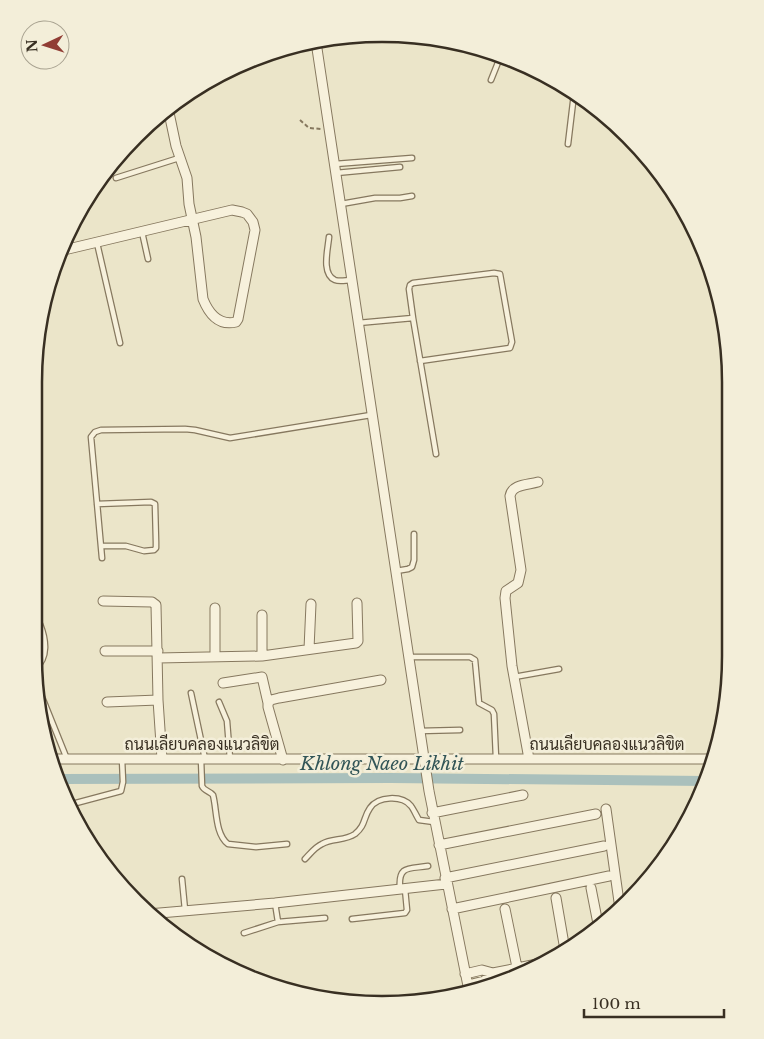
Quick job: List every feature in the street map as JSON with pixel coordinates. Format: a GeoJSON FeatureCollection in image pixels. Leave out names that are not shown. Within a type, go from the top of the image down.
{"type":"FeatureCollection","features":[{"type":"Feature","properties":{"kind":"street"},"geometry":{"type":"LineString","coordinates":[[317,49],[419,731],[433,818],[467,986]]}},
{"type":"Feature","properties":{"kind":"street"},"geometry":{"type":"LineString","coordinates":[[70,249],[97,243],[192,220],[236,210],[247,214],[253,222],[254,240],[236,322],[227,323],[219,321],[206,308],[203,299],[196,237],[192,220],[187,178],[179,158],[170,117]]}},
{"type":"Feature","properties":{"kind":"street"},"geometry":{"type":"LineString","coordinates":[[529,759],[514,677],[505,598],[506,591],[518,583],[520,570],[510,491],[514,488],[538,482]]}},
{"type":"Feature","properties":{"kind":"street"},"geometry":{"type":"LineString","coordinates":[[103,601],[155,602],[162,759]]}},
{"type":"Feature","properties":{"kind":"street"},"geometry":{"type":"LineString","coordinates":[[104,652],[215,657],[262,656],[356,642],[358,641],[358,603]]}},
{"type":"Feature","properties":{"kind":"street"},"geometry":{"type":"LineString","coordinates":[[309,650],[311,604]]}},
{"type":"Feature","properties":{"kind":"street"},"geometry":{"type":"LineString","coordinates":[[215,608],[215,657]]}},
{"type":"Feature","properties":{"kind":"street"},"geometry":{"type":"LineString","coordinates":[[262,615],[262,656]]}},
{"type":"Feature","properties":{"kind":"street"},"geometry":{"type":"LineString","coordinates":[[223,683],[262,678],[283,760]]}},
{"type":"Feature","properties":{"kind":"street"},"geometry":{"type":"LineString","coordinates":[[268,703],[278,698],[381,680]]}},
{"type":"Feature","properties":{"kind":"street"},"geometry":{"type":"LineString","coordinates":[[108,702],[158,700]]}},
{"type":"Feature","properties":{"kind":"street","name":"ถนนเลียบคลองแนวลิขิต"},"geometry":{"type":"LineString","coordinates":[[59,759],[122,763],[162,759],[202,762],[230,759],[705,759]]}},
{"type":"Feature","properties":{"kind":"street"},"geometry":{"type":"LineString","coordinates":[[433,818],[523,795]]}},
{"type":"Feature","properties":{"kind":"street"},"geometry":{"type":"LineString","coordinates":[[606,809],[619,900]]}},
{"type":"Feature","properties":{"kind":"street"},"geometry":{"type":"LineString","coordinates":[[439,845],[596,814]]}},
{"type":"Feature","properties":{"kind":"street"},"geometry":{"type":"LineString","coordinates":[[159,913],[275,903],[402,888],[446,881],[604,846]]}},
{"type":"Feature","properties":{"kind":"street"},"geometry":{"type":"LineString","coordinates":[[452,909],[609,876]]}},
{"type":"Feature","properties":{"kind":"street"},"geometry":{"type":"LineString","coordinates":[[591,888],[597,919]]}},
{"type":"Feature","properties":{"kind":"street"},"geometry":{"type":"LineString","coordinates":[[556,898],[564,944]]}},
{"type":"Feature","properties":{"kind":"street"},"geometry":{"type":"LineString","coordinates":[[505,909],[517,968]]}},
{"type":"Feature","properties":{"kind":"street"},"geometry":{"type":"LineString","coordinates":[[465,974],[482,970],[493,973],[508,972]]}},
{"type":"Feature","properties":{"kind":"street"},"geometry":{"type":"LineString","coordinates":[[485,980],[493,973]]}},
{"type":"Feature","properties":{"kind":"lane"},"geometry":{"type":"LineString","coordinates":[[491,80],[497,63]]}},
{"type":"Feature","properties":{"kind":"lane"},"geometry":{"type":"LineString","coordinates":[[568,144],[573,102]]}},
{"type":"Feature","properties":{"kind":"lane"},"geometry":{"type":"LineString","coordinates":[[116,178],[179,158]]}},
{"type":"Feature","properties":{"kind":"lane"},"geometry":{"type":"LineString","coordinates":[[334,168],[412,158]]}},
{"type":"Feature","properties":{"kind":"lane"},"geometry":{"type":"LineString","coordinates":[[334,168],[400,167]]}},
{"type":"Feature","properties":{"kind":"lane"},"geometry":{"type":"LineString","coordinates":[[340,204],[376,198],[412,196]]}},
{"type":"Feature","properties":{"kind":"lane"},"geometry":{"type":"LineString","coordinates":[[142,232],[148,259]]}},
{"type":"Feature","properties":{"kind":"lane"},"geometry":{"type":"LineString","coordinates":[[329,237],[326,264],[329,275],[337,281],[351,280]]}},
{"type":"Feature","properties":{"kind":"lane"},"geometry":{"type":"LineString","coordinates":[[97,243],[120,343]]}},
{"type":"Feature","properties":{"kind":"lane"},"geometry":{"type":"LineString","coordinates":[[420,361],[510,348],[512,342],[500,274],[494,273],[413,282],[410,285],[413,318],[420,361],[436,454]]}},
{"type":"Feature","properties":{"kind":"lane"},"geometry":{"type":"LineString","coordinates":[[358,323],[413,318]]}},
{"type":"Feature","properties":{"kind":"lane"},"geometry":{"type":"LineString","coordinates":[[102,558],[91,437],[95,432],[101,430],[194,430],[230,438],[371,415]]}},
{"type":"Feature","properties":{"kind":"lane"},"geometry":{"type":"LineString","coordinates":[[97,504],[151,502],[155,504],[156,548],[154,550],[144,551],[126,546],[101,546]]}},
{"type":"Feature","properties":{"kind":"lane"},"geometry":{"type":"LineString","coordinates":[[394,571],[412,567],[414,560],[414,534]]}},
{"type":"Feature","properties":{"kind":"lane"},"geometry":{"type":"LineString","coordinates":[[42,628],[45,653],[42,661]]}},
{"type":"Feature","properties":{"kind":"lane"},"geometry":{"type":"LineString","coordinates":[[407,656],[470,657],[474,660],[479,702],[492,710],[494,714],[496,758]]}},
{"type":"Feature","properties":{"kind":"lane"},"geometry":{"type":"LineString","coordinates":[[514,677],[559,669]]}},
{"type":"Feature","properties":{"kind":"lane"},"geometry":{"type":"LineString","coordinates":[[191,693],[202,762],[201,782],[203,789],[211,792],[213,795],[220,829],[225,842],[256,847],[288,844]]}},
{"type":"Feature","properties":{"kind":"lane"},"geometry":{"type":"LineString","coordinates":[[219,702],[226,721],[230,759]]}},
{"type":"Feature","properties":{"kind":"lane"},"geometry":{"type":"LineString","coordinates":[[46,707],[67,759]]}},
{"type":"Feature","properties":{"kind":"lane"},"geometry":{"type":"LineString","coordinates":[[419,731],[460,730]]}},
{"type":"Feature","properties":{"kind":"lane"},"geometry":{"type":"LineString","coordinates":[[76,802],[118,793],[122,788],[123,782],[122,763]]}},
{"type":"Feature","properties":{"kind":"lane"},"geometry":{"type":"LineString","coordinates":[[305,859],[322,844],[355,834],[363,827],[369,808],[378,800],[401,800],[411,806],[419,820],[433,818]]}},
{"type":"Feature","properties":{"kind":"lane"},"geometry":{"type":"LineString","coordinates":[[352,919],[404,913],[407,910],[399,877],[401,873],[404,870],[428,866]]}},
{"type":"Feature","properties":{"kind":"lane"},"geometry":{"type":"LineString","coordinates":[[182,879],[185,910]]}},
{"type":"Feature","properties":{"kind":"lane"},"geometry":{"type":"LineString","coordinates":[[275,903],[278,922]]}},
{"type":"Feature","properties":{"kind":"lane"},"geometry":{"type":"LineString","coordinates":[[244,933],[278,922],[325,918]]}},
{"type":"Feature","properties":{"kind":"path"},"geometry":{"type":"LineString","coordinates":[[300,120],[309,128],[328,128]]}},
{"type":"Feature","properties":{"kind":"waterway","name":"Khlong Naeo Likhit"},"geometry":{"type":"LineString","coordinates":[[65,779],[390,778],[698,781]]}}]}
